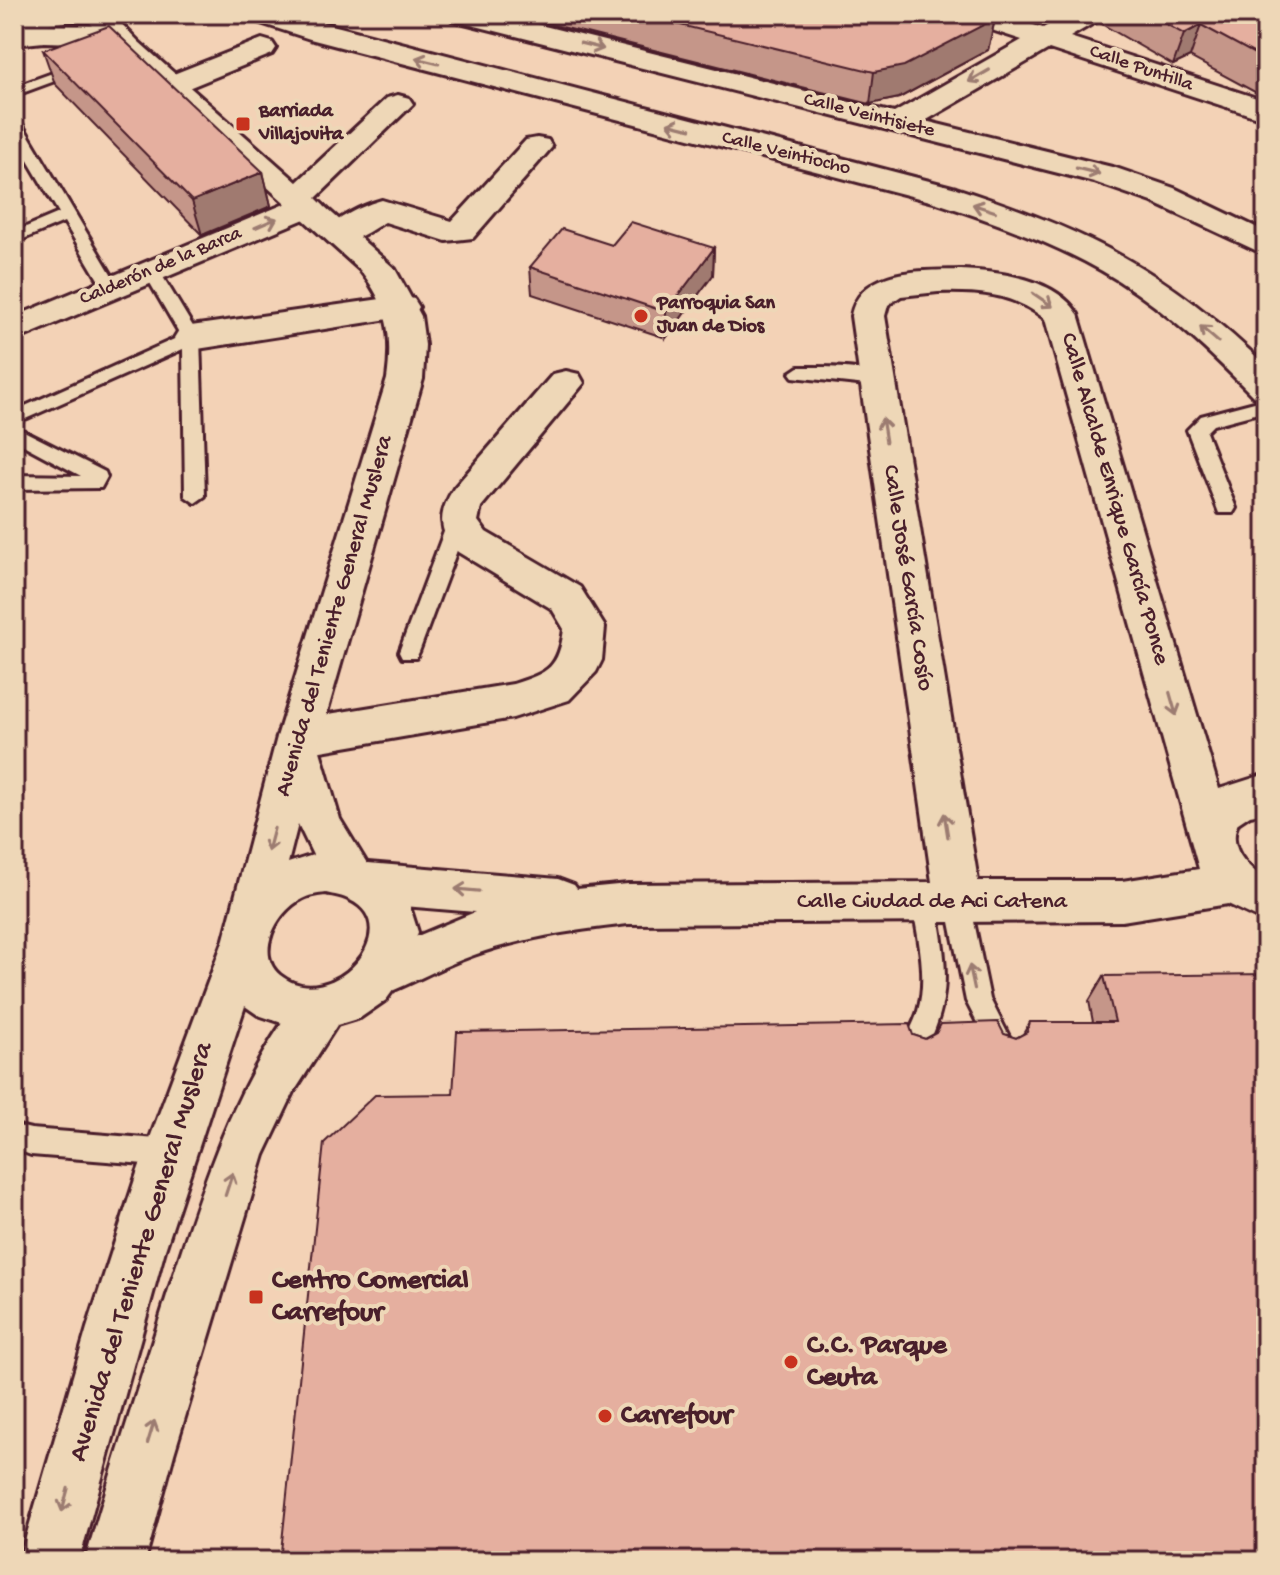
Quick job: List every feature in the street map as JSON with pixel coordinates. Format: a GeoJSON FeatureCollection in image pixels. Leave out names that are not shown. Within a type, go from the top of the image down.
{"type":"FeatureCollection","features":[{"type":"Feature","properties":{"kind":"main road"},"geometry":{"type":"LineString","coordinates":[[14,20],[73,14]]}},
{"type":"Feature","properties":{"kind":"main road","name":"Calle Veintiocho"},"geometry":{"type":"LineString","coordinates":[[261,14],[320,33],[945,195],[995,211],[1048,231],[1130,273],[1176,305],[1266,387]]}},
{"type":"Feature","properties":{"kind":"main road","name":"Calle Veintisiete"},"geometry":{"type":"LineString","coordinates":[[462,14],[1105,175],[1177,201],[1266,245]]}},
{"type":"Feature","properties":{"kind":"main road","name":"Calle Puntilla"},"geometry":{"type":"LineString","coordinates":[[971,14],[1266,111]]}},
{"type":"Feature","properties":{"kind":"main road"},"geometry":{"type":"LineString","coordinates":[[899,123],[1089,14]]}},
{"type":"Feature","properties":{"kind":"main road"},"geometry":{"type":"LineString","coordinates":[[14,36],[44,33],[112,42],[171,85],[340,234],[392,285],[402,307],[191,338]]}},
{"type":"Feature","properties":{"kind":"main road"},"geometry":{"type":"LineString","coordinates":[[171,85],[262,48]]}},
{"type":"Feature","properties":{"kind":"main road","name":"Calderón de la Barca"},"geometry":{"type":"LineString","coordinates":[[14,330],[303,201],[316,183],[398,104]]}},
{"type":"Feature","properties":{"kind":"main road"},"geometry":{"type":"LineString","coordinates":[[340,234],[382,210],[446,231],[461,231],[537,147]]}},
{"type":"Feature","properties":{"kind":"main road","name":"Calle José García Cosío"},"geometry":{"type":"LineString","coordinates":[[914,283],[879,292],[869,303],[868,316],[941,902]]}},
{"type":"Feature","properties":{"kind":"main road","name":"Calle Alcalde Enrique García Ponce"},"geometry":{"type":"LineString","coordinates":[[914,283],[998,283],[1023,288],[1046,299],[1061,314],[1220,868],[1250,892]]}},
{"type":"Feature","properties":{"kind":"main road","name":"Avenida del Teniente General Muslera"},"geometry":{"type":"LineString","coordinates":[[49,1561],[77,1456],[170,1153],[247,935],[298,737],[405,379],[410,350],[402,307]]}},
{"type":"Feature","properties":{"kind":"main road"},"geometry":{"type":"LineString","coordinates":[[359,879],[326,873],[290,882],[261,904],[247,935],[247,967],[257,985],[274,999],[296,1007],[321,1008],[355,996],[382,973],[392,953],[396,933],[393,913],[383,896],[359,879],[327,842],[311,808],[301,773],[298,737],[513,701],[554,688],[581,660],[585,627],[566,598],[472,542],[462,533],[458,521],[459,508],[566,383]]}},
{"type":"Feature","properties":{"kind":"main road"},"geometry":{"type":"LineString","coordinates":[[1210,835],[1215,817],[1227,804],[1245,795],[1266,793]]}},
{"type":"Feature","properties":{"kind":"main road","name":"Calle Ciudad de Aci Catena"},"geometry":{"type":"LineString","coordinates":[[359,879],[628,904]]}},
{"type":"Feature","properties":{"kind":"main road","name":"Calle Ciudad de Aci Catena"},"geometry":{"type":"LineString","coordinates":[[382,973],[441,943],[502,922],[565,909],[628,904],[1122,901],[1250,892]]}},
{"type":"Feature","properties":{"kind":"main road"},"geometry":{"type":"LineString","coordinates":[[115,1561],[145,1454],[240,1150],[276,1075],[321,1008]]}},
{"type":"Feature","properties":{"kind":"lane"},"geometry":{"type":"LineString","coordinates":[[14,92],[112,42]]}},
{"type":"Feature","properties":{"kind":"lane"},"geometry":{"type":"LineString","coordinates":[[14,124],[111,287]]}},
{"type":"Feature","properties":{"kind":"lane"},"geometry":{"type":"LineString","coordinates":[[14,238],[68,215]]}},
{"type":"Feature","properties":{"kind":"lane"},"geometry":{"type":"LineString","coordinates":[[151,271],[191,338],[195,496]]}},
{"type":"Feature","properties":{"kind":"lane"},"geometry":{"type":"LineString","coordinates":[[14,418],[191,338]]}},
{"type":"Feature","properties":{"kind":"lane"},"geometry":{"type":"LineString","coordinates":[[799,373],[841,374],[876,380]]}},
{"type":"Feature","properties":{"kind":"lane"},"geometry":{"type":"LineString","coordinates":[[1226,508],[1196,430],[1207,420],[1266,405]]}},
{"type":"Feature","properties":{"kind":"lane"},"geometry":{"type":"LineString","coordinates":[[14,432],[98,477],[94,483],[14,482]]}},
{"type":"Feature","properties":{"kind":"lane"},"geometry":{"type":"LineString","coordinates":[[409,652],[458,521]]}},
{"type":"Feature","properties":{"kind":"lane"},"geometry":{"type":"LineString","coordinates":[[941,902],[978,1001],[1002,1046]]}},
{"type":"Feature","properties":{"kind":"lane"},"geometry":{"type":"LineString","coordinates":[[914,1047],[934,1005],[941,902]]}},
{"type":"Feature","properties":{"kind":"lane"},"geometry":{"type":"LineString","coordinates":[[14,1137],[31,1142],[170,1153]]}},
{"type":"Feature","properties":{"kind":"building"},"geometry":{"type":"Polygon","coordinates":[[[635,14],[994,14],[995,19],[904,66],[874,72],[635,14]]]}},
{"type":"Feature","properties":{"kind":"building"},"geometry":{"type":"Polygon","coordinates":[[[1148,14],[1266,14],[1266,60],[1201,25],[1184,34],[1148,14]]]}},
{"type":"Feature","properties":{"kind":"building"},"geometry":{"type":"Polygon","coordinates":[[[109,26],[263,172],[192,201],[43,50],[109,26]]]}},
{"type":"Feature","properties":{"kind":"building"},"geometry":{"type":"Polygon","coordinates":[[[631,222],[714,248],[666,312],[530,267],[562,229],[612,245],[631,222]]]}},
{"type":"Feature","properties":{"kind":"building","name":"C.C. Parque Ceuta"},"geometry":{"type":"Polygon","coordinates":[[[1266,974],[1266,1561],[280,1561],[324,1143],[375,1095],[453,1094],[457,1032],[909,1024],[913,1035],[925,1039],[936,1033],[941,1024],[998,1022],[1004,1034],[1016,1038],[1027,1032],[1030,1022],[1115,1022],[1104,976],[1266,974]]]}},
{"type":"Feature","properties":{"kind":"place","name":"Barriada Villajovita"},"geometry":{"type":"Point","coordinates":[243,124]}},
{"type":"Feature","properties":{"kind":"place","name":"Parroquia San Juan de Dios"},"geometry":{"type":"Point","coordinates":[641,316]}},
{"type":"Feature","properties":{"kind":"place","name":"Centro Comercial Carrefour"},"geometry":{"type":"Point","coordinates":[256,1297]}},
{"type":"Feature","properties":{"kind":"place","name":"C.C. Parque Ceuta"},"geometry":{"type":"Point","coordinates":[791,1362]}},
{"type":"Feature","properties":{"kind":"place","name":"Carrefour"},"geometry":{"type":"Point","coordinates":[605,1416]}}]}
